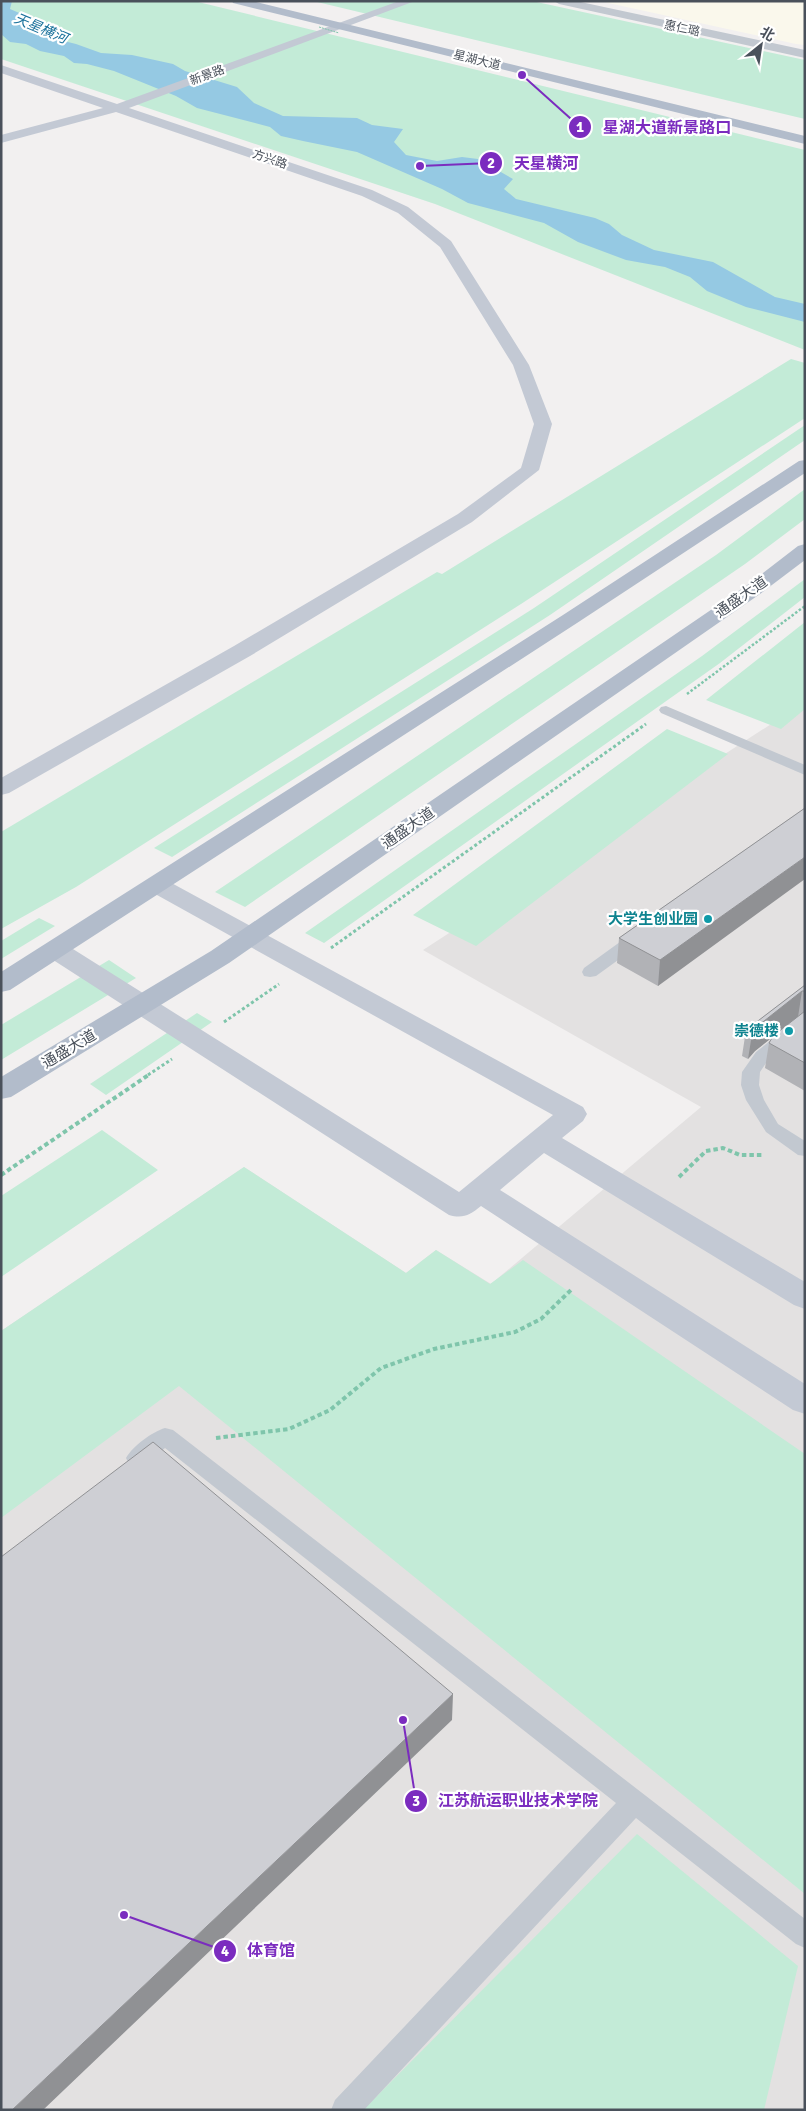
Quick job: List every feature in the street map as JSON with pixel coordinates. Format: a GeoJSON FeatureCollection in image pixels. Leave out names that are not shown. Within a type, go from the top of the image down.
{"type":"FeatureCollection","features":[{"type":"Feature","properties":{"kind":"main road","name":"星湖大道"},"geometry":{"type":"LineString","coordinates":[[236,1],[339,29],[805,140]]}},
{"type":"Feature","properties":{"kind":"main road","name":"星湖大道"},"geometry":{"type":"LineString","coordinates":[[287,1],[805,128]]}},
{"type":"Feature","properties":{"kind":"main road"},"geometry":{"type":"LineString","coordinates":[[1,984],[562,625],[805,465]]}},
{"type":"Feature","properties":{"kind":"main road","name":"通盛大道"},"geometry":{"type":"LineString","coordinates":[[1,1090],[142,1005],[250,936],[753,590],[805,550]]}},
{"type":"Feature","properties":{"kind":"street","name":"新景路"},"geometry":{"type":"LineString","coordinates":[[1,140],[118,108],[339,29],[360,19],[410,1]]}},
{"type":"Feature","properties":{"kind":"street","name":"惠仁璐"},"geometry":{"type":"LineString","coordinates":[[559,1],[805,54]]}},
{"type":"Feature","properties":{"kind":"street","name":"方兴路"},"geometry":{"type":"LineString","coordinates":[[1,69],[367,193],[403,210],[446,244],[521,365],[543,424],[530,470],[465,518],[242,652],[1,788]]}},
{"type":"Feature","properties":{"kind":"street"},"geometry":{"type":"LineString","coordinates":[[56,950],[460,1207],[573,1114],[157,885]]}},
{"type":"Feature","properties":{"kind":"street"},"geometry":{"type":"LineString","coordinates":[[542,1139],[805,1297]]}},
{"type":"Feature","properties":{"kind":"street"},"geometry":{"type":"LineString","coordinates":[[479,1191],[805,1400]]}},
{"type":"Feature","properties":{"kind":"lane"},"geometry":{"type":"LineString","coordinates":[[666,710],[805,771]]}},
{"type":"Feature","properties":{"kind":"lane"},"geometry":{"type":"LineString","coordinates":[[590,972],[653,927]]}},
{"type":"Feature","properties":{"kind":"lane"},"geometry":{"type":"LineString","coordinates":[[805,1022],[762,1056],[751,1072],[750,1085],[755,1100],[772,1128],[805,1150]]}},
{"type":"Feature","properties":{"kind":"lane"},"geometry":{"type":"LineString","coordinates":[[118,1472],[165,1436],[805,1935]]}},
{"type":"Feature","properties":{"kind":"lane"},"geometry":{"type":"LineString","coordinates":[[346,2110],[634,1802]]}},
{"type":"Feature","properties":{"kind":"path"},"geometry":{"type":"LineString","coordinates":[[319,28],[339,29]]}},
{"type":"Feature","properties":{"kind":"path"},"geometry":{"type":"LineString","coordinates":[[1,1175],[305,966],[666,710],[805,606]]}},
{"type":"Feature","properties":{"kind":"path"},"geometry":{"type":"LineString","coordinates":[[680,1177],[706,1151],[723,1148],[740,1155],[768,1155]]}},
{"type":"Feature","properties":{"kind":"path"},"geometry":{"type":"LineString","coordinates":[[165,1436],[223,1438],[289,1429],[330,1410],[381,1368],[434,1349],[515,1332],[541,1319],[574,1287]]}},
{"type":"Feature","properties":{"kind":"shaded area"},"geometry":{"type":"Polygon","coordinates":[[[599,1],[805,1],[805,45],[796,44],[599,1]]]}},
{"type":"Feature","properties":{"kind":"shaded area"},"geometry":{"type":"Polygon","coordinates":[[[805,702],[805,2110],[1,2110],[1,1331],[244,1167],[406,1273],[436,1250],[491,1284],[701,1107],[423,950],[805,702]]]}},
{"type":"Feature","properties":{"kind":"green space"},"geometry":{"type":"Polygon","coordinates":[[[1,1],[194,1],[805,150],[805,350],[435,204],[1,59],[1,1]]]}},
{"type":"Feature","properties":{"kind":"green space"},"geometry":{"type":"Polygon","coordinates":[[[313,1],[532,1],[805,60],[805,119],[313,1]]]}},
{"type":"Feature","properties":{"kind":"green space"},"geometry":{"type":"Polygon","coordinates":[[[791,359],[805,363],[805,418],[521,604],[76,887],[1,929],[1,832],[437,572],[442,574],[791,359]]]}},
{"type":"Feature","properties":{"kind":"green space"},"geometry":{"type":"Polygon","coordinates":[[[805,425],[805,440],[550,615],[172,857],[154,848],[534,608],[805,425]]]}},
{"type":"Feature","properties":{"kind":"green space"},"geometry":{"type":"Polygon","coordinates":[[[805,489],[805,519],[745,564],[245,907],[215,892],[716,555],[805,489]]]}},
{"type":"Feature","properties":{"kind":"green space"},"geometry":{"type":"Polygon","coordinates":[[[805,579],[805,597],[720,663],[324,943],[305,933],[702,656],[805,579]]]}},
{"type":"Feature","properties":{"kind":"green space"},"geometry":{"type":"Polygon","coordinates":[[[805,622],[805,709],[781,729],[706,700],[805,622]]]}},
{"type":"Feature","properties":{"kind":"green space"},"geometry":{"type":"Polygon","coordinates":[[[667,729],[728,754],[476,946],[413,915],[667,729]]]}},
{"type":"Feature","properties":{"kind":"green space"},"geometry":{"type":"Polygon","coordinates":[[[39,918],[55,926],[1,959],[1,941],[39,918]]]}},
{"type":"Feature","properties":{"kind":"green space"},"geometry":{"type":"Polygon","coordinates":[[[109,960],[136,978],[1,1060],[1,1025],[109,960]]]}},
{"type":"Feature","properties":{"kind":"green space"},"geometry":{"type":"Polygon","coordinates":[[[197,1013],[212,1022],[106,1095],[90,1084],[197,1013]]]}},
{"type":"Feature","properties":{"kind":"green space"},"geometry":{"type":"Polygon","coordinates":[[[102,1130],[158,1170],[1,1277],[1,1196],[102,1130]]]}},
{"type":"Feature","properties":{"kind":"green space"},"geometry":{"type":"Polygon","coordinates":[[[244,1167],[406,1273],[436,1250],[490,1284],[523,1260],[805,1454],[805,1894],[179,1386],[1,1518],[1,1331],[244,1167]]]}},
{"type":"Feature","properties":{"kind":"green space"},"geometry":{"type":"Polygon","coordinates":[[[637,1834],[798,1966],[764,2110],[363,2110],[637,1834]]]}},
{"type":"Feature","properties":{"kind":"water"},"geometry":{"type":"Polygon","coordinates":[[[1,1],[12,1],[10,9],[24,15],[18,20],[32,25],[28,32],[76,44],[101,53],[132,55],[173,64],[185,71],[237,87],[254,103],[283,116],[357,118],[372,125],[403,129],[394,142],[406,155],[437,161],[462,157],[478,159],[513,179],[504,189],[516,199],[595,218],[609,224],[622,235],[654,250],[713,262],[775,297],[805,304],[805,322],[746,307],[707,291],[690,277],[665,267],[626,260],[578,242],[544,223],[468,203],[442,189],[357,152],[281,136],[270,127],[197,108],[176,96],[114,71],[87,64],[74,63],[64,56],[40,51],[26,44],[10,42],[1,34],[1,1]]]}},
{"type":"Feature","properties":{"kind":"building"},"geometry":{"type":"Polygon","coordinates":[[[805,808],[805,857],[660,960],[619,938],[805,808]]]}},
{"type":"Feature","properties":{"kind":"building"},"geometry":{"type":"Polygon","coordinates":[[[805,985],[805,991],[802,991],[759,1025],[752,1034],[746,1030],[805,985]]]}},
{"type":"Feature","properties":{"kind":"building"},"geometry":{"type":"Polygon","coordinates":[[[805,1011],[805,1063],[769,1043],[773,1036],[805,1011]]]}},
{"type":"Feature","properties":{"kind":"building"},"geometry":{"type":"Polygon","coordinates":[[[153,1442],[453,1694],[12,2110],[1,2110],[1,1557],[153,1442]]]}},
{"type":"Feature","properties":{"kind":"place","name":"星湖大道新景路口"},"geometry":{"type":"Point","coordinates":[522,75]}},
{"type":"Feature","properties":{"kind":"place","name":"天星横河"},"geometry":{"type":"Point","coordinates":[420,166]}},
{"type":"Feature","properties":{"kind":"place","name":"大学生创业园"},"geometry":{"type":"Point","coordinates":[708,919]}},
{"type":"Feature","properties":{"kind":"place","name":"崇德楼"},"geometry":{"type":"Point","coordinates":[789,1031]}},
{"type":"Feature","properties":{"kind":"place","name":"江苏航运职业技术学院"},"geometry":{"type":"Point","coordinates":[403,1720]}},
{"type":"Feature","properties":{"kind":"place","name":"体育馆"},"geometry":{"type":"Point","coordinates":[124,1915]}}]}
